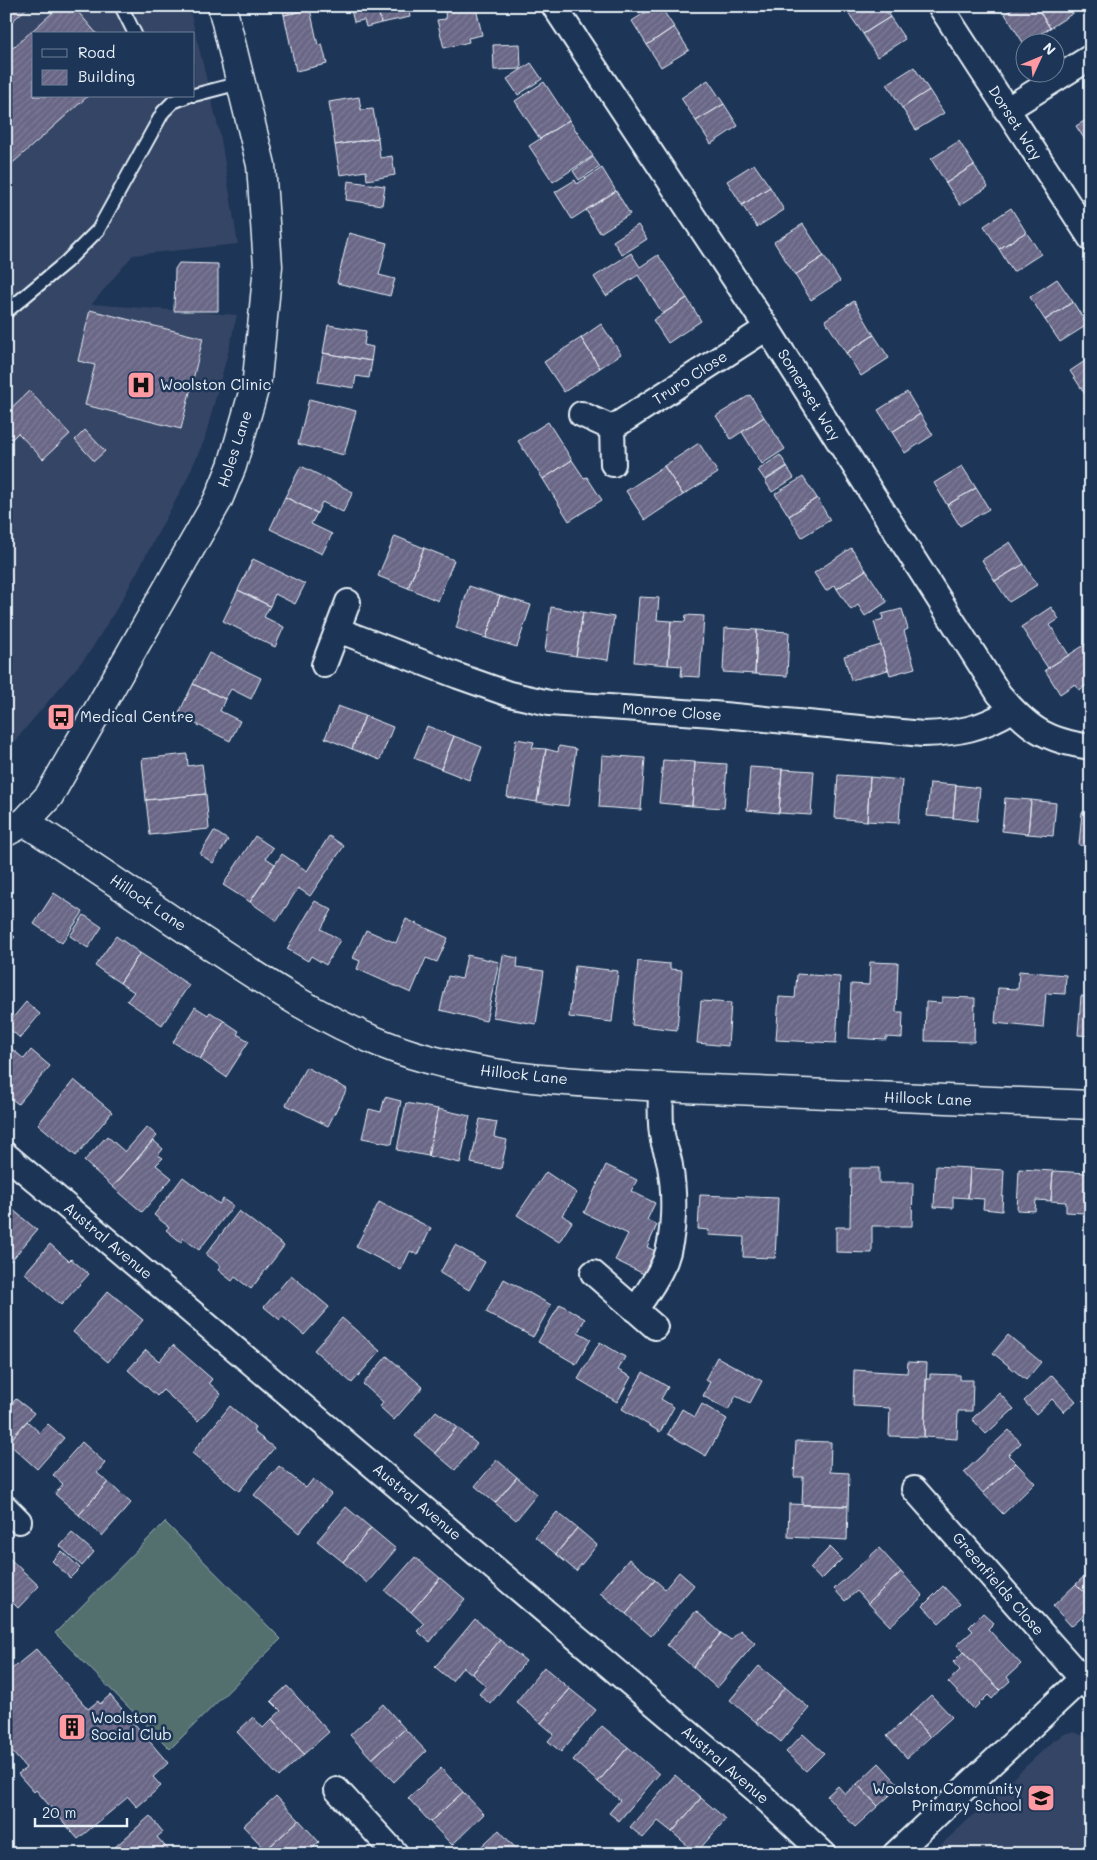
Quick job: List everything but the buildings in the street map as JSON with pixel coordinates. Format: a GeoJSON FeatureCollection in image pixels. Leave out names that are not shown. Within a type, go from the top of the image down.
{"type":"FeatureCollection","features":[{"type":"Feature","properties":{"kind":"street","name":"Holes Lane"},"geometry":{"type":"LineString","coordinates":[[15,827],[49,796],[208,519],[232,466],[257,380],[268,266],[261,165],[222,6]]}},
{"type":"Feature","properties":{"kind":"street","name":"Somerset Way"},"geometry":{"type":"LineString","coordinates":[[554,6],[767,328],[999,694],[1024,721],[1053,739],[1068,744],[1091,747]]}},
{"type":"Feature","properties":{"kind":"street","name":"Dorset Way"},"geometry":{"type":"LineString","coordinates":[[940,6],[1091,239]]}},
{"type":"Feature","properties":{"kind":"street"},"geometry":{"type":"LineString","coordinates":[[1006,110],[1091,58]]}},
{"type":"Feature","properties":{"kind":"street","name":"Truro Close"},"geometry":{"type":"LineString","coordinates":[[612,428],[767,328]]}},
{"type":"Feature","properties":{"kind":"street"},"geometry":{"type":"LineString","coordinates":[[581,414],[612,428],[613,464]]}},
{"type":"Feature","properties":{"kind":"street"},"geometry":{"type":"LineString","coordinates":[[324,665],[348,602]]}},
{"type":"Feature","properties":{"kind":"street","name":"Monroe Close"},"geometry":{"type":"LineString","coordinates":[[338,630],[509,694],[549,704],[713,714],[923,734],[953,733],[970,729],[1012,710]]}},
{"type":"Feature","properties":{"kind":"street","name":"Hillock Lane"},"geometry":{"type":"LineString","coordinates":[[15,827],[313,1011],[384,1045],[424,1058],[468,1068],[563,1080],[817,1095],[1091,1105]]}},
{"type":"Feature","properties":{"kind":"street"},"geometry":{"type":"LineString","coordinates":[[635,1310],[656,1279],[666,1259],[670,1236],[673,1186],[660,1121],[661,1086]]}},
{"type":"Feature","properties":{"kind":"street","name":"Austral Avenue"},"geometry":{"type":"LineString","coordinates":[[6,1155],[755,1789],[824,1854]]}},
{"type":"Feature","properties":{"kind":"street"},"geometry":{"type":"LineString","coordinates":[[593,1273],[655,1327]]}},
{"type":"Feature","properties":{"kind":"street","name":"Greenfields Close"},"geometry":{"type":"LineString","coordinates":[[914,1489],[1088,1679]]}},
{"type":"Feature","properties":{"kind":"street"},"geometry":{"type":"LineString","coordinates":[[895,1854],[1088,1679]]}},
{"type":"Feature","properties":{"kind":"street"},"geometry":{"type":"LineString","coordinates":[[336,1790],[396,1854]]}},
{"type":"Feature","properties":{"kind":"lane"},"geometry":{"type":"LineString","coordinates":[[121,6],[134,32]]}},
{"type":"Feature","properties":{"kind":"lane"},"geometry":{"type":"LineString","coordinates":[[195,95],[240,83]]}},
{"type":"Feature","properties":{"kind":"lane"},"geometry":{"type":"LineString","coordinates":[[6,312],[66,262],[98,230],[171,99]]}},
{"type":"Feature","properties":{"kind":"shaded area"},"geometry":{"type":"Polygon","coordinates":[[[6,6],[189,6],[221,139],[238,244],[133,255],[92,304],[237,315],[229,349],[204,441],[186,481],[122,600],[89,653],[14,742],[6,737],[6,6]]]}},
{"type":"Feature","properties":{"kind":"shaded area","name":"Woolston Community Primary School"},"geometry":{"type":"Polygon","coordinates":[[[1074,1732],[1087,1737],[1091,1741],[1091,1854],[931,1854],[1053,1741],[1066,1733],[1074,1732]]]}},
{"type":"Feature","properties":{"kind":"green space"},"geometry":{"type":"Polygon","coordinates":[[[165,1522],[281,1639],[170,1749],[55,1633],[165,1522]]]}},
{"type":"Feature","properties":{"kind":"place","name":"Woolston Clinic"},"geometry":{"type":"Point","coordinates":[141,385]}},
{"type":"Feature","properties":{"kind":"place","name":"Medical Centre"},"geometry":{"type":"Point","coordinates":[61,717]}},
{"type":"Feature","properties":{"kind":"place","name":"Woolston Social Club"},"geometry":{"type":"Point","coordinates":[72,1727]}},
{"type":"Feature","properties":{"kind":"place","name":"Woolston Community Primary School"},"geometry":{"type":"Point","coordinates":[1041,1798]}}]}
